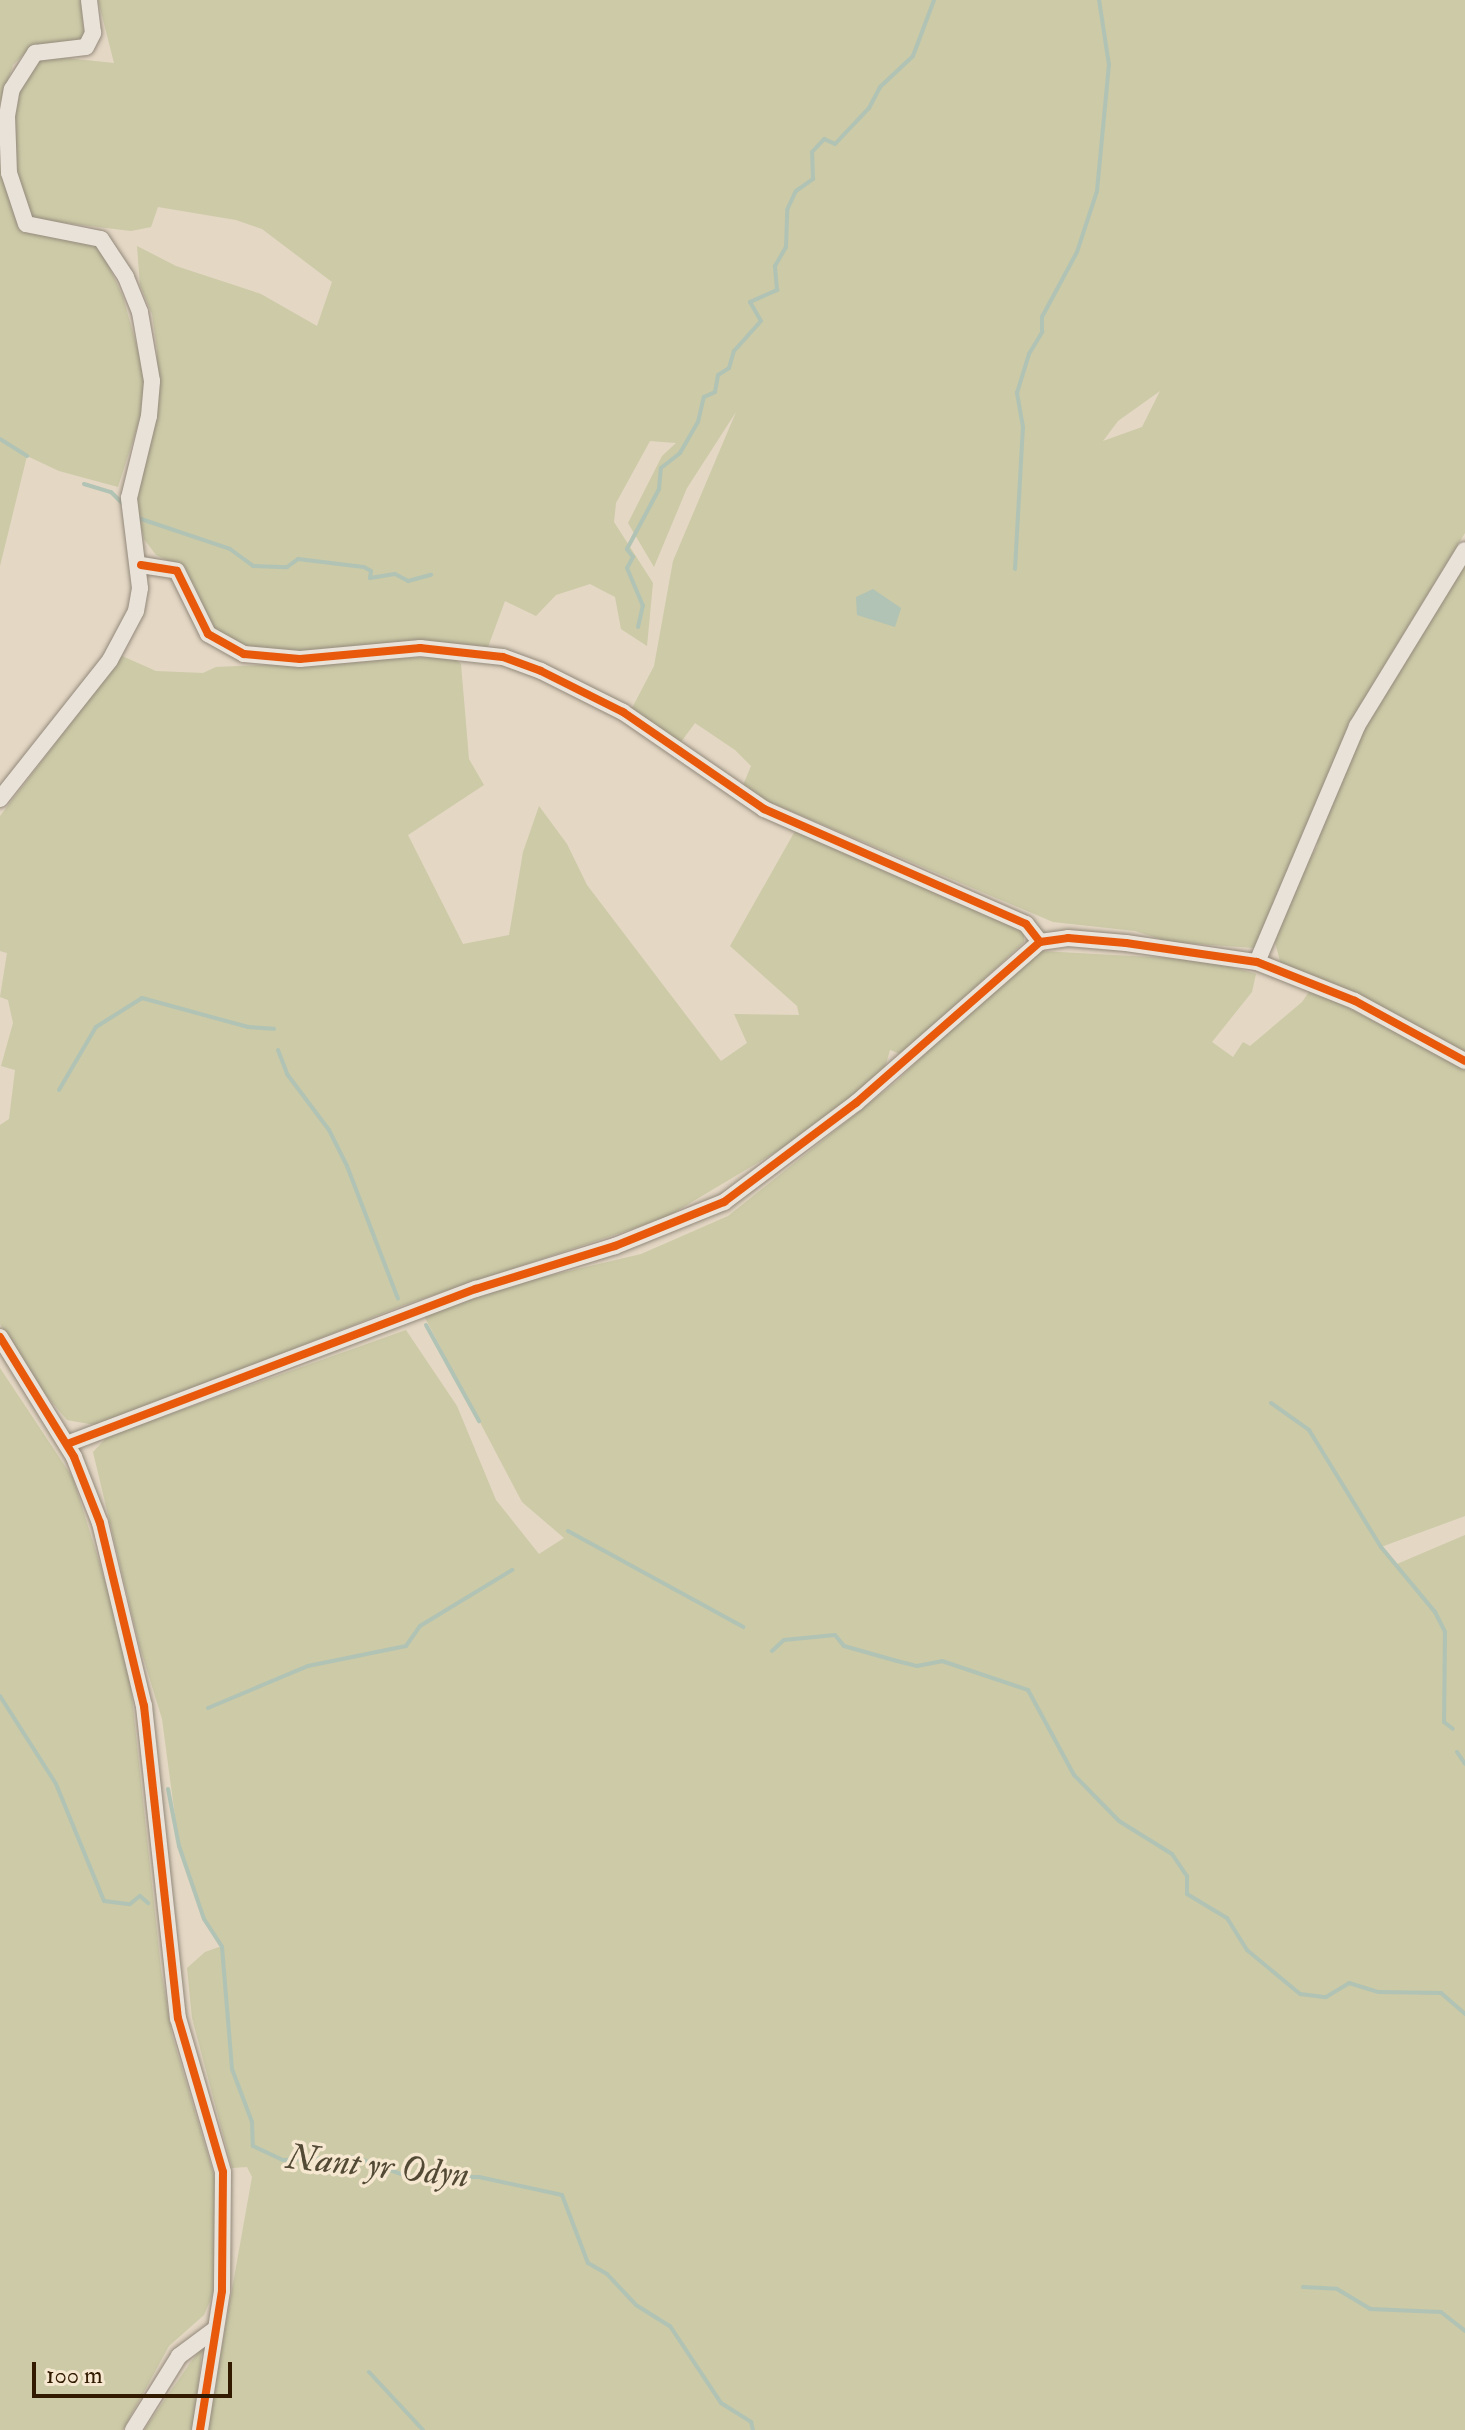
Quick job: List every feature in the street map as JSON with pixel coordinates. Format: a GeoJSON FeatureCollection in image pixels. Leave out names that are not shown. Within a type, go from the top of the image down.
{"type":"FeatureCollection","features":[{"type":"Feature","properties":{"kind":"street"},"geometry":{"type":"LineString","coordinates":[[0,799],[110,660],[136,611],[141,565],[129,498],[149,416],[152,381],[140,312],[120,265],[101,239],[26,224],[9,173],[7,116],[12,89],[35,53],[86,47],[93,33],[89,0]]}},
{"type":"Feature","properties":{"kind":"street"},"geometry":{"type":"LineString","coordinates":[[1257,962],[1357,726],[1465,550]]}},
{"type":"Feature","properties":{"kind":"street"},"geometry":{"type":"LineString","coordinates":[[141,565],[177,571],[208,634],[244,654],[300,659],[420,648],[503,657],[541,671],[623,712],[764,809],[1026,924],[1040,942]]}},
{"type":"Feature","properties":{"kind":"street"},"geometry":{"type":"LineString","coordinates":[[67,1444],[476,1289],[615,1246],[724,1202],[856,1103],[1040,942],[1068,938],[1126,943],[1257,962],[1355,1001],[1465,1061]]}},
{"type":"Feature","properties":{"kind":"street"},"geometry":{"type":"LineString","coordinates":[[0,1337],[67,1444],[100,1523],[135,1662],[178,2018],[223,2172],[225,2253],[200,2430]]}},
{"type":"Feature","properties":{"kind":"street"},"geometry":{"type":"LineString","coordinates":[[133,2430],[179,2356],[214,2330]]}},
{"type":"Feature","properties":{"kind":"shaded area"},"geometry":{"type":"Polygon","coordinates":[[[0,0],[81,0],[84,34],[78,44],[28,50],[13,65],[0,103],[0,0]]]}},
{"type":"Feature","properties":{"kind":"shaded area"},"geometry":{"type":"Polygon","coordinates":[[[98,0],[1465,0],[1465,533],[1351,720],[1254,948],[1169,942],[1135,931],[1053,922],[741,790],[751,766],[735,750],[695,723],[678,746],[631,710],[654,666],[673,561],[736,412],[687,488],[654,567],[628,523],[662,456],[676,443],[650,441],[616,503],[614,522],[653,583],[647,646],[621,629],[615,597],[590,584],[556,595],[536,616],[505,601],[488,647],[417,640],[290,654],[246,649],[209,626],[194,585],[180,567],[156,555],[144,539],[135,501],[157,397],[157,349],[152,314],[140,285],[137,246],[176,266],[261,294],[317,326],[332,282],[262,229],[236,220],[158,207],[151,227],[131,231],[32,219],[14,176],[11,146],[17,91],[34,60],[47,56],[114,63],[98,0]],[[1160,391],[1118,421],[1103,441],[1142,427],[1160,391]]]}},
{"type":"Feature","properties":{"kind":"shaded area"},"geometry":{"type":"Polygon","coordinates":[[[0,163],[16,220],[29,233],[93,241],[102,251],[123,297],[144,372],[142,412],[118,487],[59,471],[27,456],[0,566],[0,163]]]}},
{"type":"Feature","properties":{"kind":"shaded area"},"geometry":{"type":"Polygon","coordinates":[[[1465,558],[1465,1052],[1281,965],[1275,942],[1299,875],[1317,847],[1320,822],[1355,739],[1465,558]]]}},
{"type":"Feature","properties":{"kind":"shaded area"},"geometry":{"type":"Polygon","coordinates":[[[873,589],[901,608],[895,627],[857,615],[856,597],[873,589]]]}},
{"type":"Feature","properties":{"kind":"shaded area"},"geometry":{"type":"Polygon","coordinates":[[[122,656],[156,671],[203,673],[216,667],[451,656],[461,664],[469,759],[484,785],[408,835],[463,944],[509,935],[523,852],[539,806],[567,844],[587,885],[721,1061],[747,1043],[734,1014],[799,1015],[797,1006],[730,946],[795,831],[1024,930],[1024,942],[903,1055],[890,1050],[884,1071],[801,1137],[665,1218],[401,1306],[134,1413],[95,1425],[67,1420],[35,1382],[0,1324],[0,1125],[9,1119],[15,1070],[1,1066],[13,1023],[8,1000],[0,997],[7,953],[0,951],[0,816],[122,656]]]}},
{"type":"Feature","properties":{"kind":"shaded area"},"geometry":{"type":"Polygon","coordinates":[[[1041,951],[1205,960],[1256,974],[1252,992],[1212,1042],[1233,1057],[1243,1042],[1250,1046],[1302,1002],[1311,989],[1465,1067],[1465,1516],[1381,1547],[1397,1564],[1465,1535],[1465,2430],[207,2430],[252,2177],[247,2167],[232,2168],[192,2018],[187,1968],[205,1952],[222,1946],[204,1919],[179,1846],[162,1719],[139,1644],[93,1452],[108,1436],[406,1330],[457,1406],[496,1500],[539,1554],[564,1538],[522,1502],[423,1314],[535,1279],[641,1254],[728,1216],[896,1082],[975,1005],[1041,951]]]}},
{"type":"Feature","properties":{"kind":"shaded area"},"geometry":{"type":"Polygon","coordinates":[[[0,1368],[73,1478],[127,1651],[161,1969],[172,2035],[216,2182],[215,2289],[204,2315],[169,2346],[123,2430],[0,2430],[0,1368]]]}},
{"type":"Feature","properties":{"kind":"shaded area"},"geometry":{"type":"Polygon","coordinates":[[[202,2348],[194,2430],[144,2430],[190,2363],[202,2348]]]}},
{"type":"Feature","properties":{"kind":"waterway"},"geometry":{"type":"LineString","coordinates":[[638,627],[643,606],[627,568],[633,557],[627,549],[659,489],[661,468],[680,453],[698,422],[704,397],[715,392],[718,375],[729,368],[734,351],[761,321],[750,302],[777,290],[775,266],[786,247],[787,210],[796,191],[813,179],[812,152],[824,139],[835,144],[869,108],[880,87],[913,56],[934,0]]}},
{"type":"Feature","properties":{"kind":"waterway"},"geometry":{"type":"LineString","coordinates":[[1015,569],[1023,427],[1017,393],[1029,354],[1042,332],[1042,317],[1077,252],[1097,191],[1109,65],[1099,0]]}},
{"type":"Feature","properties":{"kind":"waterway"},"geometry":{"type":"LineString","coordinates":[[0,439],[27,456]]}},
{"type":"Feature","properties":{"kind":"waterway"},"geometry":{"type":"LineString","coordinates":[[84,484],[111,492],[123,504]]}},
{"type":"Feature","properties":{"kind":"waterway"},"geometry":{"type":"LineString","coordinates":[[138,518],[230,549],[253,566],[287,567],[298,559],[364,567],[371,571],[370,578],[395,574],[408,581],[431,575]]}},
{"type":"Feature","properties":{"kind":"waterway"},"geometry":{"type":"LineString","coordinates":[[59,1090],[96,1027],[142,998],[248,1027],[274,1029]]}},
{"type":"Feature","properties":{"kind":"waterway"},"geometry":{"type":"LineString","coordinates":[[278,1050],[287,1074],[329,1130],[347,1166],[398,1299]]}},
{"type":"Feature","properties":{"kind":"waterway"},"geometry":{"type":"LineString","coordinates":[[426,1325],[479,1421]]}},
{"type":"Feature","properties":{"kind":"waterway"},"geometry":{"type":"LineString","coordinates":[[1271,1403],[1309,1430],[1381,1547],[1435,1612],[1445,1632],[1444,1722],[1453,1729]]}},
{"type":"Feature","properties":{"kind":"waterway"},"geometry":{"type":"LineString","coordinates":[[568,1531],[743,1627]]}},
{"type":"Feature","properties":{"kind":"waterway"},"geometry":{"type":"LineString","coordinates":[[208,1708],[308,1666],[406,1646],[420,1626],[512,1570]]}},
{"type":"Feature","properties":{"kind":"waterway"},"geometry":{"type":"LineString","coordinates":[[772,1651],[784,1640],[835,1635],[844,1646],[917,1666],[942,1661],[1028,1690],[1074,1775],[1119,1821],[1172,1854],[1187,1876],[1187,1894],[1227,1918],[1247,1950],[1300,1994],[1326,1997],[1349,1983],[1379,1992],[1441,1993],[1465,2014]]}},
{"type":"Feature","properties":{"kind":"waterway","name":"Nant yr Odyn"},"geometry":{"type":"LineString","coordinates":[[0,1696],[56,1784],[104,1901],[130,1904],[140,1896],[148,1903]]}},
{"type":"Feature","properties":{"kind":"waterway"},"geometry":{"type":"LineString","coordinates":[[1457,1752],[1465,1764]]}},
{"type":"Feature","properties":{"kind":"waterway","name":"Nant yr Odyn"},"geometry":{"type":"LineString","coordinates":[[168,1789],[179,1846],[204,1919],[222,1947],[232,2069],[252,2122],[253,2146],[283,2160],[355,2157],[409,2177],[479,2177],[562,2195],[588,2263],[607,2274],[636,2305],[670,2326],[721,2403],[751,2422],[753,2430]]}},
{"type":"Feature","properties":{"kind":"waterway"},"geometry":{"type":"LineString","coordinates":[[1303,2287],[1337,2289],[1370,2309],[1441,2312],[1465,2331]]}},
{"type":"Feature","properties":{"kind":"waterway"},"geometry":{"type":"LineString","coordinates":[[369,2372],[423,2430]]}},
{"type":"Feature","properties":{"kind":"cycle path"},"geometry":{"type":"LineString","coordinates":[[141,565],[177,571],[208,634],[244,654],[300,659],[420,648],[503,657],[541,671],[623,712],[764,809],[1026,924],[1040,942]]}},
{"type":"Feature","properties":{"kind":"cycle path"},"geometry":{"type":"LineString","coordinates":[[67,1444],[476,1289],[615,1246],[724,1202],[856,1103],[1040,942],[1068,938],[1126,943],[1257,962],[1355,1001],[1465,1061]]}},
{"type":"Feature","properties":{"kind":"cycle path"},"geometry":{"type":"LineString","coordinates":[[0,1337],[74,1457],[100,1523],[144,1706],[178,2018],[223,2172],[222,2291],[200,2430]]}}]}
